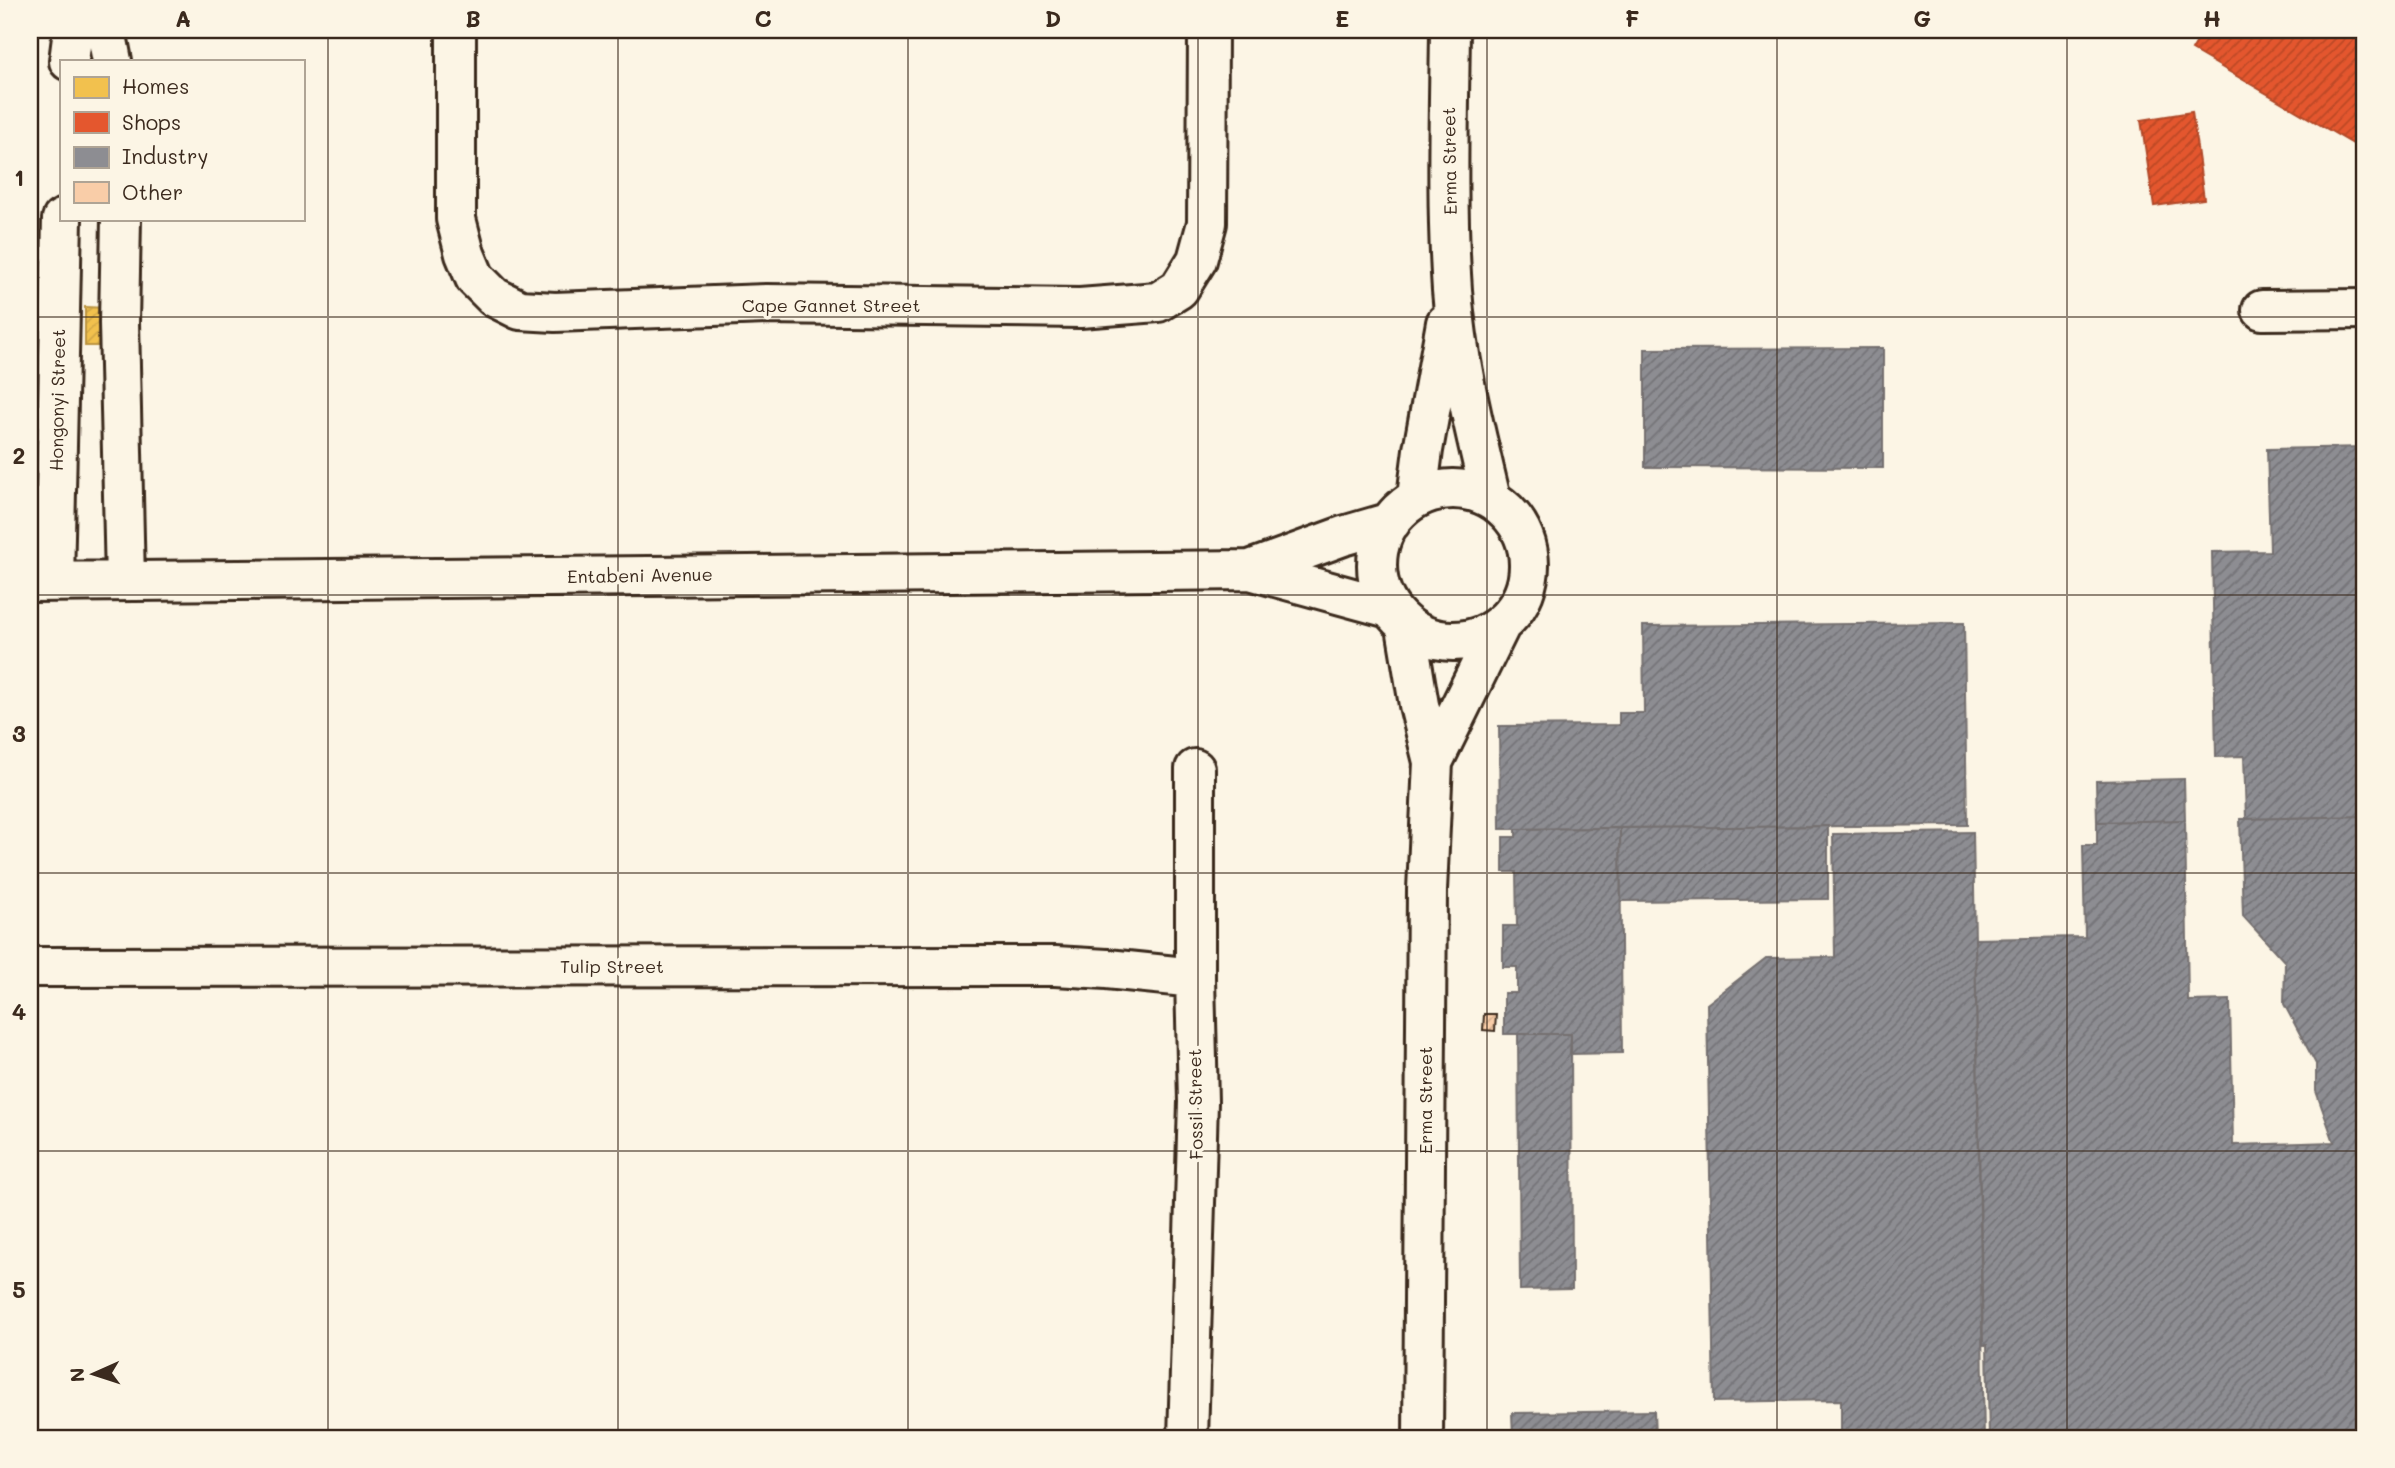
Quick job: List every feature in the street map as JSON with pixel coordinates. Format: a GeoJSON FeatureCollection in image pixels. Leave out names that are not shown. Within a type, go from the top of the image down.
{"type":"FeatureCollection","features":[{"type":"Feature","properties":{"kind":"street"},"geometry":{"type":"LineString","coordinates":[[69,60],[73,30]]}},
{"type":"Feature","properties":{"kind":"street"},"geometry":{"type":"LineString","coordinates":[[106,30],[112,60]]}},
{"type":"Feature","properties":{"kind":"street","name":"Cape Gannet Street"},"geometry":{"type":"LineString","coordinates":[[456,30],[456,219],[465,254],[475,278],[494,297],[520,310],[555,312],[766,304],[1080,308],[1158,302],[1179,289],[1197,260],[1207,223],[1208,30]]}},
{"type":"Feature","properties":{"kind":"street","name":"Erma Street"},"geometry":{"type":"LineString","coordinates":[[1450,30],[1448,148],[1452,292],[1463,370],[1491,499]]}},
{"type":"Feature","properties":{"kind":"street","name":"Hongonyi Street"},"geometry":{"type":"LineString","coordinates":[[42,582],[58,383],[62,220]]}},
{"type":"Feature","properties":{"kind":"street"},"geometry":{"type":"LineString","coordinates":[[121,220],[120,381],[125,581]]}},
{"type":"Feature","properties":{"kind":"street"},"geometry":{"type":"LineString","coordinates":[[61,262],[120,260]]}},
{"type":"Feature","properties":{"kind":"street","name":"Erma Street"},"geometry":{"type":"LineString","coordinates":[[1404,509],[1423,450],[1452,292]]}},
{"type":"Feature","properties":{"kind":"street"},"geometry":{"type":"LineString","coordinates":[[2262,310],[2365,309]]}},
{"type":"Feature","properties":{"kind":"street"},"geometry":{"type":"LineString","coordinates":[[58,383],[120,381]]}},
{"type":"Feature","properties":{"kind":"street"},"geometry":{"type":"LineString","coordinates":[[1442,489],[1467,489],[1491,499],[1511,514],[1523,536],[1529,560],[1527,585],[1517,608],[1500,626],[1478,638],[1453,642],[1429,638],[1398,617],[1378,584],[1376,559],[1382,534],[1404,509],[1442,489]]}},
{"type":"Feature","properties":{"kind":"street","name":"Entabeni Avenue"},"geometry":{"type":"LineString","coordinates":[[1250,570],[1343,536],[1404,509]]}},
{"type":"Feature","properties":{"kind":"street","name":"Entabeni Avenue"},"geometry":{"type":"LineString","coordinates":[[42,582],[1250,570],[1398,617]]}},
{"type":"Feature","properties":{"kind":"street","name":"Erma Street"},"geometry":{"type":"LineString","coordinates":[[1398,617],[1433,762],[1427,890],[1423,1438]]}},
{"type":"Feature","properties":{"kind":"street","name":"Erma Street"},"geometry":{"type":"LineString","coordinates":[[1433,762],[1500,626]]}},
{"type":"Feature","properties":{"kind":"street","name":"Fossil Street"},"geometry":{"type":"LineString","coordinates":[[1188,1438],[1197,1157],[1195,769]]}},
{"type":"Feature","properties":{"kind":"street","name":"Tulip Street"},"geometry":{"type":"LineString","coordinates":[[30,967],[1055,966],[1195,978]]}},
{"type":"Feature","properties":{"kind":"building: Homes"},"geometry":{"type":"Polygon","coordinates":[[[85,307],[107,308],[106,346],[85,346],[85,307]]]}},
{"type":"Feature","properties":{"kind":"building: Shops"},"geometry":{"type":"Polygon","coordinates":[[[2204,30],[2365,30],[2365,151],[2192,50],[2204,30]]]}},
{"type":"Feature","properties":{"kind":"building: Shops"},"geometry":{"type":"Polygon","coordinates":[[[2192,112],[2204,199],[2154,206],[2141,120],[2192,112]]]}},
{"type":"Feature","properties":{"kind":"building: Industry"},"geometry":{"type":"Polygon","coordinates":[[[1883,348],[1883,468],[1645,467],[1645,349],[1883,348]]]}},
{"type":"Feature","properties":{"kind":"building: Industry"},"geometry":{"type":"Polygon","coordinates":[[[2365,447],[2365,816],[2246,819],[2244,756],[2216,757],[2212,552],[2270,551],[2267,449],[2365,447]]]}},
{"type":"Feature","properties":{"kind":"building: Industry"},"geometry":{"type":"Polygon","coordinates":[[[1964,623],[1967,825],[1500,829],[1499,726],[1619,725],[1619,713],[1644,713],[1643,626],[1964,623]]]}},
{"type":"Feature","properties":{"kind":"building: Industry"},"geometry":{"type":"Polygon","coordinates":[[[2184,779],[2185,820],[2097,822],[2096,781],[2184,779]]]}},
{"type":"Feature","properties":{"kind":"building: Industry"},"geometry":{"type":"Polygon","coordinates":[[[2365,816],[2365,1438],[1989,1438],[1987,1345],[1983,1345],[1975,939],[2085,937],[2083,845],[2097,845],[2097,822],[2185,820],[2188,1001],[2230,1000],[2233,1145],[2334,1142],[2316,1091],[2316,1064],[2284,1004],[2285,962],[2243,916],[2240,819],[2365,816]]]}},
{"type":"Feature","properties":{"kind":"building: Industry"},"geometry":{"type":"Polygon","coordinates":[[[1828,826],[1828,899],[1621,901],[1620,828],[1828,826]]]}},
{"type":"Feature","properties":{"kind":"building: Industry"},"geometry":{"type":"Polygon","coordinates":[[[1620,828],[1622,1053],[1570,1054],[1571,1034],[1504,1034],[1504,993],[1517,993],[1517,967],[1503,967],[1503,926],[1517,926],[1516,872],[1503,872],[1503,837],[1516,837],[1516,829],[1620,828]]]}},
{"type":"Feature","properties":{"kind":"building: Industry"},"geometry":{"type":"Polygon","coordinates":[[[1973,832],[1984,1438],[1841,1438],[1841,1400],[1714,1402],[1707,1004],[1766,958],[1835,957],[1833,834],[1973,832]]]}},
{"type":"Feature","properties":{"kind":"building: Industry"},"geometry":{"type":"Polygon","coordinates":[[[1518,1034],[1571,1034],[1572,1289],[1520,1290],[1518,1034]]]}},
{"type":"Feature","properties":{"kind":"building: Industry"},"geometry":{"type":"Polygon","coordinates":[[[1654,1411],[1655,1438],[1513,1438],[1512,1413],[1654,1411]]]}},
{"type":"Feature","properties":{"kind":"building: Other"},"geometry":{"type":"Polygon","coordinates":[[[1484,1014],[1496,1014],[1495,1031],[1483,1030],[1484,1014]]]}}]}
